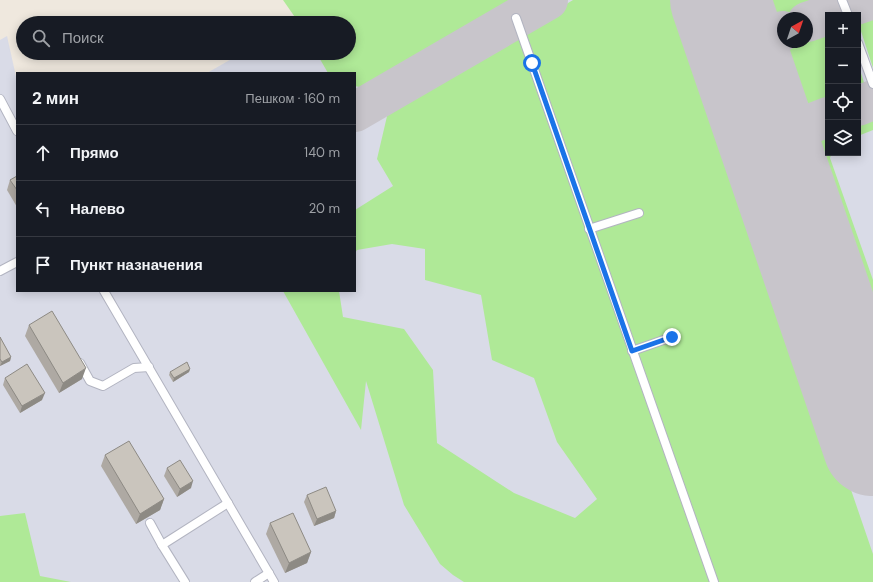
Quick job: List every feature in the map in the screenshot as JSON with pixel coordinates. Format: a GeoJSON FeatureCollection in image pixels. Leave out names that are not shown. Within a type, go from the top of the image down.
{"type":"FeatureCollection","features":[{"type":"Feature","properties":{"kind":"lane"},"geometry":{"type":"LineString","coordinates":[[842,0],[847,12]]}},
{"type":"Feature","properties":{"kind":"lane"},"geometry":{"type":"LineString","coordinates":[[516,18],[714,582]]}},
{"type":"Feature","properties":{"kind":"lane"},"geometry":{"type":"LineString","coordinates":[[860,48],[873,84]]}},
{"type":"Feature","properties":{"kind":"lane"},"geometry":{"type":"LineString","coordinates":[[0,99],[16,129]]}},
{"type":"Feature","properties":{"kind":"lane"},"geometry":{"type":"LineString","coordinates":[[589,229],[639,213]]}},
{"type":"Feature","properties":{"kind":"lane"},"geometry":{"type":"LineString","coordinates":[[0,271],[16,263]]}},
{"type":"Feature","properties":{"kind":"lane"},"geometry":{"type":"LineString","coordinates":[[105,292],[274,582]]}},
{"type":"Feature","properties":{"kind":"lane"},"geometry":{"type":"LineString","coordinates":[[632,351],[672,337]]}},
{"type":"Feature","properties":{"kind":"lane"},"geometry":{"type":"LineString","coordinates":[[75,353],[90,381],[103,386],[134,368],[149,367]]}},
{"type":"Feature","properties":{"kind":"lane"},"geometry":{"type":"LineString","coordinates":[[162,545],[228,503]]}},
{"type":"Feature","properties":{"kind":"lane"},"geometry":{"type":"LineString","coordinates":[[150,524],[185,582]]}},
{"type":"Feature","properties":{"kind":"lane"},"geometry":{"type":"LineString","coordinates":[[255,582],[269,573]]}},
{"type":"Feature","properties":{"kind":"shaded area"},"geometry":{"type":"Polygon","coordinates":[[[334,0],[873,0],[873,582],[0,582],[0,40],[7,36],[16,76],[16,292],[356,292],[356,72],[209,72],[230,60],[356,60],[356,16],[306,16],[334,0]]]}},
{"type":"Feature","properties":{"kind":"green space"},"geometry":{"type":"Polygon","coordinates":[[[283,0],[529,0],[372,90],[356,86],[356,72],[327,72],[320,60],[356,60],[356,16],[294,16],[283,0]]]}},
{"type":"Feature","properties":{"kind":"green space"},"geometry":{"type":"Polygon","coordinates":[[[573,0],[683,0],[873,554],[873,582],[464,582],[440,564],[404,505],[366,381],[361,430],[284,292],[339,292],[343,317],[404,329],[433,370],[437,443],[514,493],[575,518],[597,499],[557,442],[534,378],[492,360],[481,295],[425,280],[425,249],[392,244],[357,250],[356,252],[356,209],[393,186],[377,159],[388,112],[573,0]]]}},
{"type":"Feature","properties":{"kind":"green space"},"geometry":{"type":"Polygon","coordinates":[[[758,0],[835,0],[837,5],[813,13],[777,12],[777,24],[767,28],[758,0]]]}},
{"type":"Feature","properties":{"kind":"green space"},"geometry":{"type":"Polygon","coordinates":[[[873,10],[873,68],[861,31],[861,14],[873,10]]]}},
{"type":"Feature","properties":{"kind":"green space"},"geometry":{"type":"Polygon","coordinates":[[[825,27],[825,109],[797,118],[772,44],[777,43],[777,48],[813,48],[813,31],[825,27]]]}},
{"type":"Feature","properties":{"kind":"green space"},"geometry":{"type":"Polygon","coordinates":[[[861,73],[868,95],[861,97],[861,73]]]}},
{"type":"Feature","properties":{"kind":"green space"},"geometry":{"type":"Polygon","coordinates":[[[873,108],[873,130],[861,135],[861,120],[861,113],[873,108]]]}},
{"type":"Feature","properties":{"kind":"green space"},"geometry":{"type":"Polygon","coordinates":[[[825,126],[825,156],[831,156],[830,158],[873,280],[873,336],[805,137],[811,132],[825,126]]]}},
{"type":"Feature","properties":{"kind":"green space"},"geometry":{"type":"Polygon","coordinates":[[[25,513],[40,576],[71,582],[0,582],[0,516],[25,513]]]}},
{"type":"Feature","properties":{"kind":"building"},"geometry":{"type":"Polygon","coordinates":[[[16,177],[16,189],[10,180],[16,177]]]}},
{"type":"Feature","properties":{"kind":"building"},"geometry":{"type":"Polygon","coordinates":[[[52,311],[86,368],[63,383],[29,325],[52,311]]]}},
{"type":"Feature","properties":{"kind":"building"},"geometry":{"type":"Polygon","coordinates":[[[0,337],[11,357],[2,362],[0,359],[0,337]]]}},
{"type":"Feature","properties":{"kind":"building"},"geometry":{"type":"Polygon","coordinates":[[[187,362],[190,369],[174,378],[170,372],[187,362]]]}},
{"type":"Feature","properties":{"kind":"building"},"geometry":{"type":"Polygon","coordinates":[[[27,364],[45,393],[22,406],[5,378],[27,364]]]}},
{"type":"Feature","properties":{"kind":"building"},"geometry":{"type":"Polygon","coordinates":[[[129,441],[164,499],[140,514],[105,455],[129,441]]]}},
{"type":"Feature","properties":{"kind":"building"},"geometry":{"type":"Polygon","coordinates":[[[180,460],[193,481],[180,489],[167,468],[180,460]]]}},
{"type":"Feature","properties":{"kind":"building"},"geometry":{"type":"Polygon","coordinates":[[[326,487],[336,511],[317,519],[307,495],[326,487]]]}},
{"type":"Feature","properties":{"kind":"building"},"geometry":{"type":"Polygon","coordinates":[[[293,513],[311,552],[289,563],[270,523],[293,513]]]}},
{"type":"Feature","properties":{"kind":"taxiway"},"geometry":{"type":"LineString","coordinates":[[356,111],[548,0]]}},
{"type":"Feature","properties":{"kind":"taxiway"},"geometry":{"type":"LineString","coordinates":[[813,20],[870,0]]}},
{"type":"Feature","properties":{"kind":"taxiway"},"geometry":{"type":"LineString","coordinates":[[736,47],[777,33]]}},
{"type":"Feature","properties":{"kind":"taxiway"},"geometry":{"type":"LineString","coordinates":[[861,105],[873,100]]}},
{"type":"Feature","properties":{"kind":"taxiway"},"geometry":{"type":"LineString","coordinates":[[768,140],[825,118]]}},
{"type":"Feature","properties":{"kind":"runway"},"geometry":{"type":"LineString","coordinates":[[720,0],[873,446]]}},
{"type":"Feature","properties":{"kind":"route"},"geometry":{"type":"LineString","coordinates":[[532,63],[632,351],[672,337]]}}]}
